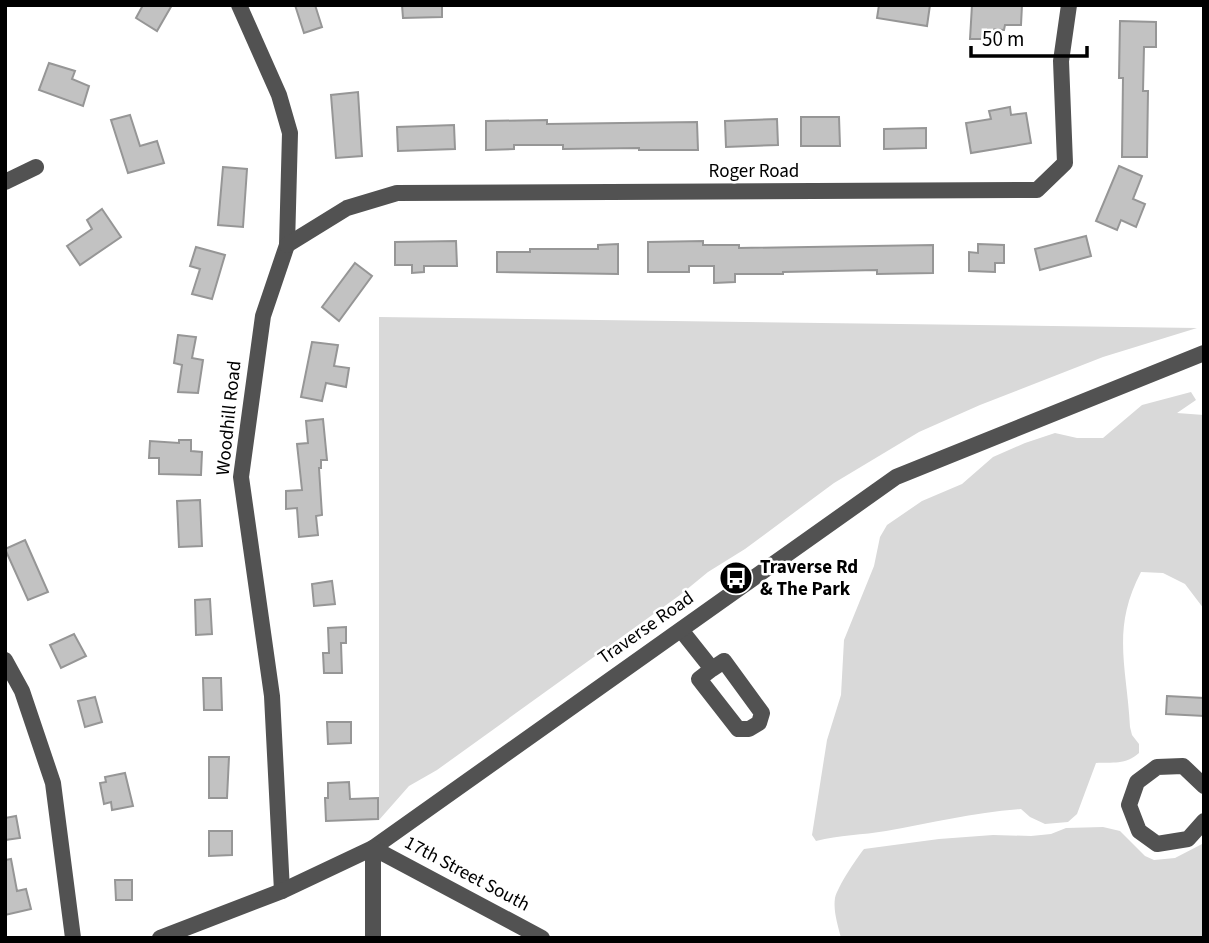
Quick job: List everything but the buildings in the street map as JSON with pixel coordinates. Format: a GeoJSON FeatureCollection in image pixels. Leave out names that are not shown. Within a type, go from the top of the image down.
{"type":"FeatureCollection","features":[{"type":"Feature","properties":{"kind":"street","name":"Woodhill Road"},"geometry":{"type":"LineString","coordinates":[[239,5],[279,95],[290,133],[287,245],[263,316],[241,477],[272,696],[282,891]]}},
{"type":"Feature","properties":{"kind":"street","name":"Roger Road"},"geometry":{"type":"LineString","coordinates":[[287,245],[347,208],[397,193],[1037,190],[1065,163],[1061,61],[1069,5]]}},
{"type":"Feature","properties":{"kind":"street"},"geometry":{"type":"LineString","coordinates":[[5,182],[36,167]]}},
{"type":"Feature","properties":{"kind":"street","name":"Traverse Road"},"geometry":{"type":"LineString","coordinates":[[160,938],[282,891],[373,848],[896,477],[1204,352]]}},
{"type":"Feature","properties":{"kind":"street"},"geometry":{"type":"LineString","coordinates":[[681,629],[712,668]]}},
{"type":"Feature","properties":{"kind":"street"},"geometry":{"type":"LineString","coordinates":[[5,660],[22,691],[52,783],[73,938]]}},
{"type":"Feature","properties":{"kind":"street"},"geometry":{"type":"LineString","coordinates":[[1204,786],[1183,766],[1157,767],[1137,782],[1129,805],[1139,831],[1157,844],[1188,839],[1204,821]]}},
{"type":"Feature","properties":{"kind":"street"},"geometry":{"type":"LineString","coordinates":[[373,848],[373,938]]}},
{"type":"Feature","properties":{"kind":"street","name":"17th Street South"},"geometry":{"type":"LineString","coordinates":[[373,848],[542,938]]}},
{"type":"Feature","properties":{"kind":"shaded area"},"geometry":{"type":"Polygon","coordinates":[[[379,317],[1197,328],[1103,357],[980,405],[919,432],[834,483],[437,770],[409,786],[379,820],[379,317]]]}},
{"type":"Feature","properties":{"kind":"shaded area"},"geometry":{"type":"Polygon","coordinates":[[[1191,392],[1196,400],[1177,413],[1204,415],[1204,609],[1185,584],[1163,573],[1141,572],[1126,612],[1123,648],[1130,727],[1139,744],[1139,753],[1124,761],[1096,763],[1077,814],[1068,822],[1045,824],[1021,809],[1004,810],[816,841],[812,835],[827,740],[841,695],[844,640],[874,566],[880,537],[887,525],[922,501],[962,484],[993,457],[1025,443],[1055,433],[1077,438],[1103,438],[1142,405],[1191,392]]]}},
{"type":"Feature","properties":{"kind":"shaded area"},"geometry":{"type":"Polygon","coordinates":[[[1103,827],[1120,831],[1145,856],[1154,860],[1175,858],[1204,843],[1204,938],[841,938],[835,913],[835,898],[843,880],[864,849],[939,839],[993,835],[1031,836],[1051,834],[1066,828],[1103,827]]]}},
{"type":"Feature","properties":{"kind":"place","name":"Traverse Rd & The Park"},"geometry":{"type":"Point","coordinates":[736,578]}}]}
